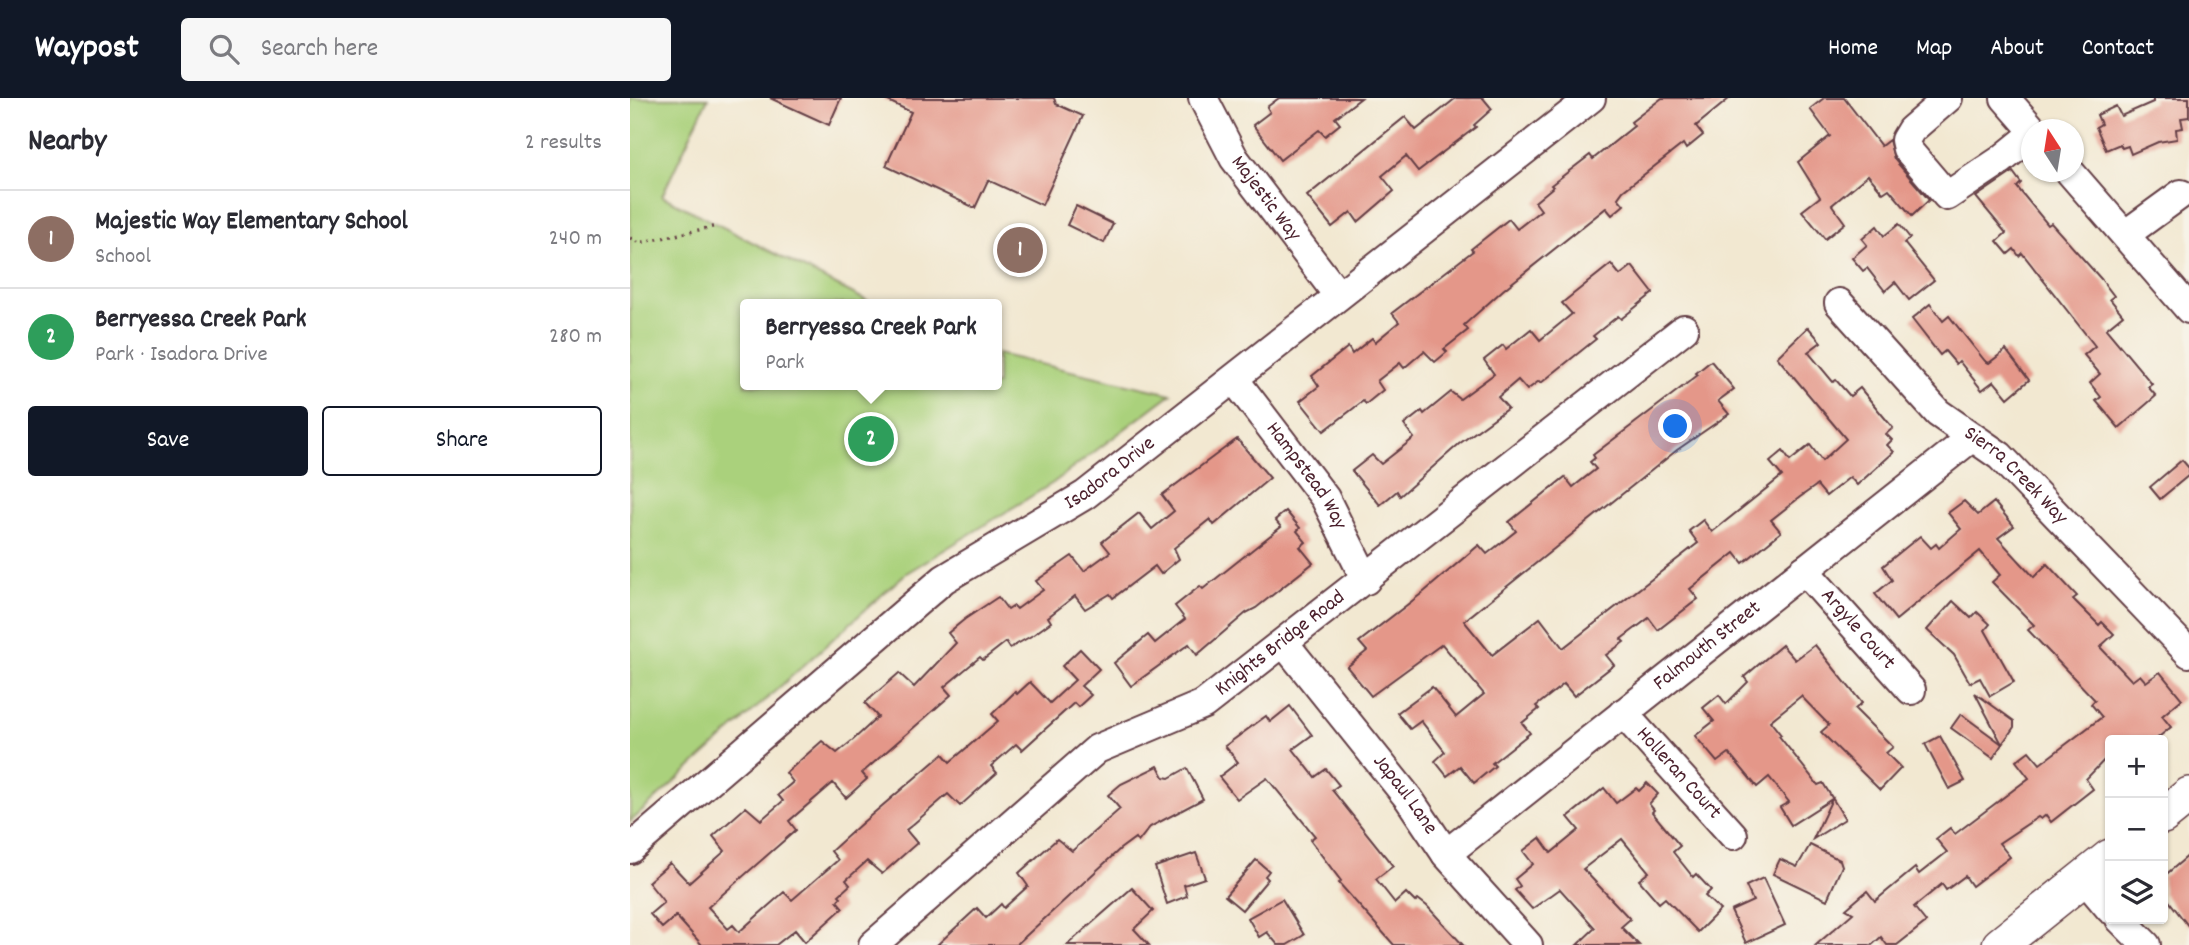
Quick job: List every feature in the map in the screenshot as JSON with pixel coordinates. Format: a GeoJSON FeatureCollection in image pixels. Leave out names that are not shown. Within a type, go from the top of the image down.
{"type":"FeatureCollection","features":[{"type":"Feature","properties":{"kind":"main road"},"geometry":{"type":"LineString","coordinates":[[2168,812],[2189,795]]}},
{"type":"Feature","properties":{"kind":"main road"},"geometry":{"type":"LineString","coordinates":[[2000,945],[2097,868]]}},
{"type":"Feature","properties":{"kind":"street","name":"Majestic Way"},"geometry":{"type":"LineString","coordinates":[[1203,98],[1234,158],[1338,295]]}},
{"type":"Feature","properties":{"kind":"street","name":"Isadora Drive"},"geometry":{"type":"LineString","coordinates":[[630,849],[944,579],[1085,495],[1591,98]]}},
{"type":"Feature","properties":{"kind":"street"},"geometry":{"type":"LineString","coordinates":[[1948,98],[1911,130],[1905,139],[1907,149],[1947,196],[2021,144]]}},
{"type":"Feature","properties":{"kind":"street"},"geometry":{"type":"LineString","coordinates":[[2006,98],[2024,119]]}},
{"type":"Feature","properties":{"kind":"street"},"geometry":{"type":"LineString","coordinates":[[2079,182],[2189,309]]}},
{"type":"Feature","properties":{"kind":"street"},"geometry":{"type":"LineString","coordinates":[[2126,234],[2181,194]]}},
{"type":"Feature","properties":{"kind":"street","name":"Sierra Creek Way"},"geometry":{"type":"LineString","coordinates":[[1839,303],[1938,413],[2000,456],[2189,653]]}},
{"type":"Feature","properties":{"kind":"street","name":"Knights Bridge Road"},"geometry":{"type":"LineString","coordinates":[[873,945],[1097,749],[1204,704],[1684,329]]}},
{"type":"Feature","properties":{"kind":"street","name":"Hampstead Way"},"geometry":{"type":"LineString","coordinates":[[1234,379],[1325,498],[1366,580]]}},
{"type":"Feature","properties":{"kind":"street","name":"Falmouth Street"},"geometry":{"type":"LineString","coordinates":[[1446,854],[1971,438]]}},
{"type":"Feature","properties":{"kind":"street","name":"Argyle Court"},"geometry":{"type":"LineString","coordinates":[[1804,570],[1911,690]]}},
{"type":"Feature","properties":{"kind":"street","name":"Japaul Lane"},"geometry":{"type":"LineString","coordinates":[[1284,643],[1409,799],[1446,854],[1528,945]]}},
{"type":"Feature","properties":{"kind":"street","name":"Holleran Court"},"geometry":{"type":"LineString","coordinates":[[1623,713],[1733,835]]}},
{"type":"Feature","properties":{"kind":"street"},"geometry":{"type":"LineString","coordinates":[[2097,868],[2105,893]]}},
{"type":"Feature","properties":{"kind":"street"},"geometry":{"type":"LineString","coordinates":[[2125,924],[2146,945]]}},
{"type":"Feature","properties":{"kind":"path"},"geometry":{"type":"LineString","coordinates":[[630,238],[639,243],[717,226]]}},
{"type":"Feature","properties":{"kind":"green space"},"geometry":{"type":"Polygon","coordinates":[[[630,98],[708,98],[662,196],[863,299],[740,299],[740,390],[1002,390],[1002,355],[1171,394],[1053,483],[905,574],[630,822],[630,98]]]}},
{"type":"Feature","properties":{"kind":"building"},"geometry":{"type":"Polygon","coordinates":[[[770,98],[841,98],[829,125],[770,98]]]}},
{"type":"Feature","properties":{"kind":"building"},"geometry":{"type":"Polygon","coordinates":[[[882,98],[1054,98],[1056,104],[1083,116],[1042,205],[988,180],[975,208],[886,166],[911,112],[882,98]]]}},
{"type":"Feature","properties":{"kind":"building"},"geometry":{"type":"Polygon","coordinates":[[[1279,98],[1361,98],[1335,118],[1340,124],[1325,136],[1319,130],[1280,160],[1253,125],[1270,112],[1267,107],[1279,98]]]}},
{"type":"Feature","properties":{"kind":"building"},"geometry":{"type":"Polygon","coordinates":[[[1456,98],[1483,98],[1492,109],[1474,125],[1476,127],[1418,171],[1406,156],[1382,176],[1394,191],[1358,222],[1351,212],[1332,227],[1307,196],[1405,117],[1416,130],[1456,98]]]}},
{"type":"Feature","properties":{"kind":"building"},"geometry":{"type":"Polygon","coordinates":[[[1662,98],[1730,98],[1696,126],[1703,135],[1686,149],[1683,144],[1623,191],[1618,198],[1624,205],[1612,215],[1606,208],[1503,290],[1464,325],[1468,330],[1444,349],[1447,352],[1435,362],[1424,351],[1404,368],[1400,363],[1377,381],[1383,390],[1366,404],[1363,401],[1324,431],[1300,401],[1319,386],[1312,376],[1348,347],[1352,354],[1372,338],[1375,342],[1399,322],[1392,313],[1473,251],[1471,249],[1509,219],[1517,229],[1541,210],[1535,202],[1553,187],[1551,185],[1590,155],[1593,159],[1634,126],[1631,122],[1662,98]]]}},
{"type":"Feature","properties":{"kind":"building"},"geometry":{"type":"Polygon","coordinates":[[[1824,98],[1844,98],[1881,146],[1889,140],[1894,159],[1929,200],[1912,216],[1889,189],[1883,193],[1868,175],[1832,205],[1845,223],[1825,239],[1802,211],[1820,197],[1798,162],[1830,136],[1810,109],[1824,98]]]}},
{"type":"Feature","properties":{"kind":"building"},"geometry":{"type":"Polygon","coordinates":[[[2153,98],[2189,98],[2189,117],[2181,118],[2183,128],[2176,129],[2177,139],[2158,142],[2131,154],[2128,146],[2122,148],[2120,144],[2106,150],[2096,127],[2101,124],[2097,115],[2116,106],[2121,116],[2153,102],[2153,98]]]}},
{"type":"Feature","properties":{"kind":"building"},"geometry":{"type":"Polygon","coordinates":[[[2013,172],[2021,183],[2017,187],[2048,225],[2051,223],[2114,296],[2110,299],[2123,315],[2106,329],[2152,384],[2148,387],[2156,396],[2119,428],[2096,401],[2101,397],[2090,383],[2100,374],[2084,355],[2095,346],[2022,253],[2019,256],[2014,249],[2008,254],[1997,241],[2006,233],[1976,197],[2013,172]]]}},
{"type":"Feature","properties":{"kind":"building"},"geometry":{"type":"Polygon","coordinates":[[[1076,206],[1113,224],[1104,243],[1067,225],[1076,206]]]}},
{"type":"Feature","properties":{"kind":"building"},"geometry":{"type":"Polygon","coordinates":[[[1899,224],[1910,238],[1904,243],[1934,280],[1909,300],[1895,282],[1885,291],[1867,268],[1863,271],[1852,258],[1867,245],[1862,239],[1877,226],[1884,236],[1899,224]]]}},
{"type":"Feature","properties":{"kind":"building"},"geometry":{"type":"Polygon","coordinates":[[[1611,264],[1620,275],[1632,266],[1653,293],[1621,319],[1618,316],[1593,336],[1596,339],[1541,383],[1539,381],[1527,390],[1518,380],[1498,397],[1508,408],[1459,444],[1400,496],[1397,491],[1380,505],[1352,471],[1372,455],[1381,464],[1414,438],[1404,425],[1422,411],[1424,414],[1451,392],[1460,399],[1494,374],[1484,360],[1503,345],[1506,349],[1531,329],[1540,340],[1572,314],[1562,303],[1611,264]]]}},
{"type":"Feature","properties":{"kind":"building"},"geometry":{"type":"Polygon","coordinates":[[[1930,304],[1943,321],[1949,316],[1985,361],[1989,363],[2006,350],[2029,380],[2008,398],[1994,381],[1982,390],[1959,361],[1956,364],[1945,351],[1940,355],[1912,319],[1930,304]]]}},
{"type":"Feature","properties":{"kind":"building"},"geometry":{"type":"Polygon","coordinates":[[[1808,327],[1821,342],[1808,352],[1833,382],[1836,380],[1850,396],[1860,388],[1893,428],[1886,434],[1892,440],[1887,445],[1894,452],[1857,485],[1850,477],[1826,496],[1817,485],[1800,497],[1771,520],[1781,532],[1743,563],[1735,553],[1690,589],[1698,599],[1658,630],[1649,618],[1621,639],[1624,642],[1606,655],[1614,665],[1574,696],[1564,684],[1536,706],[1539,709],[1522,723],[1530,733],[1492,763],[1495,766],[1474,783],[1460,766],[1447,776],[1435,761],[1445,752],[1421,721],[1410,729],[1397,713],[1432,687],[1456,717],[1484,694],[1442,644],[1371,696],[1347,667],[1367,651],[1359,642],[1479,545],[1487,554],[1516,531],[1509,522],[1565,477],[1573,487],[1596,469],[1590,462],[1595,458],[1593,455],[1698,375],[1696,373],[1711,361],[1734,389],[1718,401],[1729,414],[1677,450],[1464,621],[1492,655],[1540,618],[1563,648],[1698,543],[1689,531],[1703,520],[1712,532],[1782,476],[1770,462],[1783,451],[1790,461],[1810,445],[1822,461],[1846,439],[1777,357],[1808,327]]]}},
{"type":"Feature","properties":{"kind":"building"},"geometry":{"type":"Polygon","coordinates":[[[1237,439],[1270,478],[1214,525],[1210,519],[1174,548],[1179,559],[1161,574],[1155,566],[1113,598],[1110,594],[1085,609],[1075,596],[1048,617],[1051,622],[1033,635],[1010,648],[1006,642],[983,660],[980,657],[944,687],[951,695],[862,773],[867,779],[846,798],[833,783],[789,821],[796,830],[708,907],[728,929],[733,925],[739,932],[784,892],[792,900],[838,860],[831,851],[862,823],[943,754],[950,762],[998,721],[992,714],[1015,692],[1017,694],[1030,682],[1050,703],[1075,680],[1062,666],[1080,649],[1099,669],[1081,686],[1091,695],[1078,707],[1074,703],[1022,750],[1016,744],[991,766],[997,773],[960,806],[948,794],[906,830],[917,843],[882,874],[867,861],[846,880],[850,885],[839,895],[841,897],[837,901],[843,908],[805,942],[795,930],[776,945],[702,945],[676,916],[662,928],[650,914],[664,902],[648,882],[670,863],[689,883],[725,851],[713,836],[746,807],[761,820],[783,801],[778,795],[793,782],[786,773],[822,741],[837,753],[853,740],[878,717],[865,703],[899,673],[914,687],[956,643],[948,633],[965,619],[998,597],[1008,610],[1014,606],[1017,609],[1043,590],[1036,581],[1072,556],[1084,571],[1110,552],[1102,542],[1139,513],[1152,529],[1174,511],[1162,495],[1237,439]]]}},
{"type":"Feature","properties":{"kind":"building"},"geometry":{"type":"Polygon","coordinates":[[[2182,460],[2189,468],[2189,475],[2160,499],[2150,487],[2182,460]]]}},
{"type":"Feature","properties":{"kind":"building"},"geometry":{"type":"Polygon","coordinates":[[[1964,501],[1978,515],[1994,502],[2014,526],[1998,538],[2034,577],[2047,564],[2077,596],[2073,599],[2099,625],[2102,622],[2114,634],[2100,647],[2132,681],[2140,675],[2146,682],[2160,672],[2182,699],[2162,716],[2171,727],[2161,735],[2105,735],[2105,759],[2086,779],[2093,789],[2051,822],[2046,815],[2041,819],[2038,817],[1999,843],[2010,857],[1972,886],[1965,876],[1946,890],[1942,884],[1914,907],[1926,922],[1897,945],[1887,945],[1881,937],[1872,945],[1816,945],[1853,913],[1846,909],[1867,891],[1875,901],[1915,868],[1919,874],[1947,852],[1936,839],[1950,828],[1955,834],[2029,778],[2016,761],[2029,751],[2040,764],[2102,717],[2091,704],[2095,700],[2028,630],[2034,625],[1992,582],[2000,575],[1980,551],[1896,620],[1875,594],[1892,580],[1883,566],[1920,536],[1931,548],[1936,544],[1939,548],[1961,529],[1948,513],[1964,501]]]}},
{"type":"Feature","properties":{"kind":"building"},"geometry":{"type":"Polygon","coordinates":[[[1286,511],[1300,528],[1297,531],[1306,542],[1300,547],[1313,563],[1246,613],[1197,655],[1189,644],[1131,686],[1114,663],[1148,635],[1155,643],[1185,619],[1175,606],[1200,586],[1203,589],[1281,527],[1275,520],[1286,511]]]}},
{"type":"Feature","properties":{"kind":"building"},"geometry":{"type":"Polygon","coordinates":[[[1953,601],[1971,618],[1977,612],[1990,624],[1985,630],[2014,682],[1990,696],[1980,678],[1970,683],[1954,655],[1927,630],[1953,601]]]}},
{"type":"Feature","properties":{"kind":"building"},"geometry":{"type":"Polygon","coordinates":[[[1782,645],[1795,660],[1815,645],[1862,703],[1855,709],[1893,747],[1886,753],[1901,768],[1880,790],[1821,732],[1829,725],[1801,696],[1770,721],[1818,785],[1823,783],[1845,819],[1813,839],[1832,799],[1791,825],[1780,807],[1789,802],[1769,777],[1757,787],[1729,753],[1717,762],[1695,736],[1714,721],[1703,708],[1719,695],[1726,704],[1748,682],[1744,677],[1782,645]]]}},
{"type":"Feature","properties":{"kind":"building"},"geometry":{"type":"Polygon","coordinates":[[[1975,693],[2014,721],[2014,727],[2002,744],[1975,693]]]}},
{"type":"Feature","properties":{"kind":"building"},"geometry":{"type":"Polygon","coordinates":[[[1290,706],[1312,735],[1293,749],[1315,777],[1326,769],[1339,785],[1332,790],[1393,866],[1376,879],[1395,903],[1406,893],[1415,902],[1418,899],[1463,945],[1394,945],[1339,883],[1341,881],[1310,840],[1315,836],[1267,778],[1237,799],[1219,777],[1238,762],[1225,746],[1266,716],[1270,722],[1290,706]]]}},
{"type":"Feature","properties":{"kind":"building"},"geometry":{"type":"Polygon","coordinates":[[[1961,714],[2002,744],[1993,758],[1951,728],[1961,714]]]}},
{"type":"Feature","properties":{"kind":"building"},"geometry":{"type":"Polygon","coordinates":[[[1940,736],[1965,781],[1949,789],[1925,744],[1940,736]]]}},
{"type":"Feature","properties":{"kind":"building"},"geometry":{"type":"Polygon","coordinates":[[[1158,766],[1164,777],[1169,778],[1187,768],[1203,799],[1150,827],[1138,842],[1135,838],[1120,849],[1016,945],[937,945],[977,908],[986,918],[1001,904],[1004,908],[1028,886],[1019,873],[1057,839],[1072,851],[1120,809],[1108,795],[1121,784],[1158,766]]]}},
{"type":"Feature","properties":{"kind":"building"},"geometry":{"type":"Polygon","coordinates":[[[1647,783],[1658,794],[1649,804],[1654,810],[1652,812],[1680,846],[1673,852],[1693,877],[1696,874],[1711,890],[1705,896],[1720,910],[1698,932],[1665,898],[1659,903],[1639,880],[1649,872],[1622,839],[1583,869],[1630,919],[1621,927],[1639,945],[1577,945],[1595,928],[1560,889],[1532,909],[1515,890],[1520,886],[1515,879],[1533,864],[1523,851],[1540,838],[1551,853],[1579,830],[1568,817],[1604,788],[1616,803],[1636,788],[1639,791],[1647,783]]]}},
{"type":"Feature","properties":{"kind":"building"},"geometry":{"type":"Polygon","coordinates":[[[1810,845],[1840,860],[1842,866],[1827,900],[1773,874],[1780,859],[1797,867],[1810,845]]]}},
{"type":"Feature","properties":{"kind":"building"},"geometry":{"type":"Polygon","coordinates":[[[1196,853],[1205,878],[1184,885],[1187,896],[1167,904],[1155,867],[1196,853]]]}},
{"type":"Feature","properties":{"kind":"building"},"geometry":{"type":"Polygon","coordinates":[[[2189,855],[2189,927],[2168,900],[2168,873],[2189,855]]]}},
{"type":"Feature","properties":{"kind":"building"},"geometry":{"type":"Polygon","coordinates":[[[1256,860],[1269,871],[1265,876],[1268,879],[1242,910],[1225,896],[1256,860]]]}},
{"type":"Feature","properties":{"kind":"building"},"geometry":{"type":"Polygon","coordinates":[[[1763,878],[1785,925],[1746,943],[1731,911],[1753,901],[1746,886],[1763,878]]]}},
{"type":"Feature","properties":{"kind":"building"},"geometry":{"type":"Polygon","coordinates":[[[1132,888],[1153,911],[1134,929],[1149,945],[1067,945],[1132,888]]]}},
{"type":"Feature","properties":{"kind":"building"},"geometry":{"type":"Polygon","coordinates":[[[1282,899],[1304,935],[1287,945],[1278,945],[1267,932],[1259,937],[1248,918],[1282,899]]]}},
{"type":"Feature","properties":{"kind":"place","name":"Majestic Way Elementary School"},"geometry":{"type":"Point","coordinates":[1020,250]}},
{"type":"Feature","properties":{"kind":"place","name":"Berryessa Creek Park"},"geometry":{"type":"Point","coordinates":[871,439]}}]}
